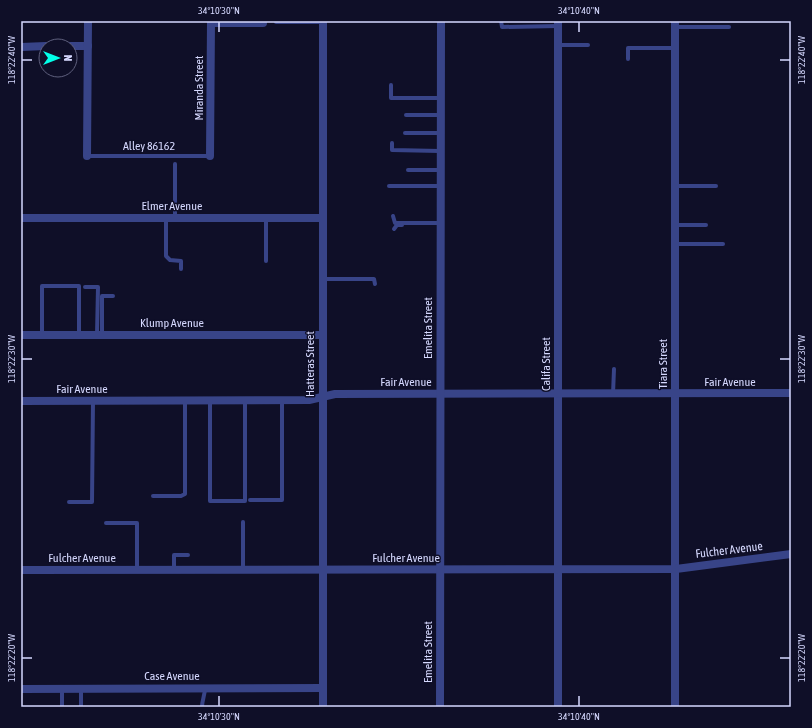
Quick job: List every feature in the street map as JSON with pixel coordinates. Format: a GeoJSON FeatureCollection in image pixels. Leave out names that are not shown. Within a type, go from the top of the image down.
{"type":"FeatureCollection","features":[{"type":"Feature","properties":{"kind":"street"},"geometry":{"type":"LineString","coordinates":[[87,156],[88,21]]}},
{"type":"Feature","properties":{"kind":"street","name":"Emelita Street"},"geometry":{"type":"LineString","coordinates":[[440,21],[440,707]]}},
{"type":"Feature","properties":{"kind":"street"},"geometry":{"type":"LineString","coordinates":[[211,22],[263,23]]}},
{"type":"Feature","properties":{"kind":"street","name":"Miranda Street"},"geometry":{"type":"LineString","coordinates":[[210,156],[211,22]]}},
{"type":"Feature","properties":{"kind":"street","name":"Hatteras Street"},"geometry":{"type":"LineString","coordinates":[[323,22],[323,707]]}},
{"type":"Feature","properties":{"kind":"street","name":"Califa Street"},"geometry":{"type":"LineString","coordinates":[[558,24],[558,707]]}},
{"type":"Feature","properties":{"kind":"street","name":"Tiara Street"},"geometry":{"type":"LineString","coordinates":[[675,24],[675,707]]}},
{"type":"Feature","properties":{"kind":"street"},"geometry":{"type":"LineString","coordinates":[[21,47],[38,46]]}},
{"type":"Feature","properties":{"kind":"street"},"geometry":{"type":"LineString","coordinates":[[78,46],[88,46]]}},
{"type":"Feature","properties":{"kind":"street","name":"Elmer Avenue"},"geometry":{"type":"LineString","coordinates":[[21,218],[323,218]]}},
{"type":"Feature","properties":{"kind":"street","name":"Klump Avenue"},"geometry":{"type":"LineString","coordinates":[[21,335],[322,336]]}},
{"type":"Feature","properties":{"kind":"street","name":"Fair Avenue"},"geometry":{"type":"LineString","coordinates":[[21,401],[309,400],[335,394],[791,394]]}},
{"type":"Feature","properties":{"kind":"street","name":"Fulcher Avenue"},"geometry":{"type":"LineString","coordinates":[[21,570],[676,569],[791,554]]}},
{"type":"Feature","properties":{"kind":"street","name":"Case Avenue"},"geometry":{"type":"LineString","coordinates":[[21,689],[323,688]]}},
{"type":"Feature","properties":{"kind":"lane"},"geometry":{"type":"LineString","coordinates":[[501,21],[502,27],[558,24]]}},
{"type":"Feature","properties":{"kind":"lane"},"geometry":{"type":"LineString","coordinates":[[276,22],[323,22]]}},
{"type":"Feature","properties":{"kind":"lane"},"geometry":{"type":"LineString","coordinates":[[675,24],[729,27]]}},
{"type":"Feature","properties":{"kind":"lane"},"geometry":{"type":"LineString","coordinates":[[558,45],[588,45]]}},
{"type":"Feature","properties":{"kind":"lane"},"geometry":{"type":"LineString","coordinates":[[628,59],[628,48],[675,48]]}},
{"type":"Feature","properties":{"kind":"lane"},"geometry":{"type":"LineString","coordinates":[[391,85],[391,98],[441,98]]}},
{"type":"Feature","properties":{"kind":"lane"},"geometry":{"type":"LineString","coordinates":[[406,115],[440,114]]}},
{"type":"Feature","properties":{"kind":"lane"},"geometry":{"type":"LineString","coordinates":[[405,133],[440,133]]}},
{"type":"Feature","properties":{"kind":"lane"},"geometry":{"type":"LineString","coordinates":[[392,142],[392,150],[440,151]]}},
{"type":"Feature","properties":{"kind":"lane","name":"Alley 86162"},"geometry":{"type":"LineString","coordinates":[[87,156],[210,156]]}},
{"type":"Feature","properties":{"kind":"lane"},"geometry":{"type":"LineString","coordinates":[[175,164],[175,218]]}},
{"type":"Feature","properties":{"kind":"lane"},"geometry":{"type":"LineString","coordinates":[[408,170],[440,170]]}},
{"type":"Feature","properties":{"kind":"lane"},"geometry":{"type":"LineString","coordinates":[[390,186],[440,186]]}},
{"type":"Feature","properties":{"kind":"lane"},"geometry":{"type":"LineString","coordinates":[[675,186],[716,186]]}},
{"type":"Feature","properties":{"kind":"lane"},"geometry":{"type":"LineString","coordinates":[[393,216],[395,223],[440,224]]}},
{"type":"Feature","properties":{"kind":"lane"},"geometry":{"type":"LineString","coordinates":[[166,218],[166,256],[170,260],[181,261],[181,269]]}},
{"type":"Feature","properties":{"kind":"lane"},"geometry":{"type":"LineString","coordinates":[[266,218],[266,261]]}},
{"type":"Feature","properties":{"kind":"lane"},"geometry":{"type":"LineString","coordinates":[[394,229],[397,225],[440,224]]}},
{"type":"Feature","properties":{"kind":"lane"},"geometry":{"type":"LineString","coordinates":[[675,225],[706,225]]}},
{"type":"Feature","properties":{"kind":"lane"},"geometry":{"type":"LineString","coordinates":[[675,244],[723,244]]}},
{"type":"Feature","properties":{"kind":"lane"},"geometry":{"type":"LineString","coordinates":[[323,279],[374,279],[375,284]]}},
{"type":"Feature","properties":{"kind":"lane"},"geometry":{"type":"LineString","coordinates":[[42,335],[42,286],[79,286],[79,335]]}},
{"type":"Feature","properties":{"kind":"lane"},"geometry":{"type":"LineString","coordinates":[[85,287],[98,287],[100,335]]}},
{"type":"Feature","properties":{"kind":"lane"},"geometry":{"type":"LineString","coordinates":[[100,335],[102,296],[113,296]]}},
{"type":"Feature","properties":{"kind":"lane"},"geometry":{"type":"LineString","coordinates":[[613,394],[614,368]]}},
{"type":"Feature","properties":{"kind":"lane"},"geometry":{"type":"LineString","coordinates":[[153,496],[181,496],[185,494],[185,400]]}},
{"type":"Feature","properties":{"kind":"lane"},"geometry":{"type":"LineString","coordinates":[[210,400],[210,501],[245,501],[245,400]]}},
{"type":"Feature","properties":{"kind":"lane"},"geometry":{"type":"LineString","coordinates":[[250,500],[282,500],[282,400]]}},
{"type":"Feature","properties":{"kind":"lane"},"geometry":{"type":"LineString","coordinates":[[69,502],[92,502],[93,401]]}},
{"type":"Feature","properties":{"kind":"lane"},"geometry":{"type":"LineString","coordinates":[[243,522],[243,570]]}},
{"type":"Feature","properties":{"kind":"lane"},"geometry":{"type":"LineString","coordinates":[[106,523],[137,523],[137,570]]}},
{"type":"Feature","properties":{"kind":"lane"},"geometry":{"type":"LineString","coordinates":[[174,570],[174,555],[188,555]]}},
{"type":"Feature","properties":{"kind":"lane"},"geometry":{"type":"LineString","coordinates":[[62,688],[62,707]]}},
{"type":"Feature","properties":{"kind":"lane"},"geometry":{"type":"LineString","coordinates":[[81,688],[81,707]]}},
{"type":"Feature","properties":{"kind":"lane"},"geometry":{"type":"LineString","coordinates":[[202,707],[202,701],[205,696],[205,688]]}}]}
